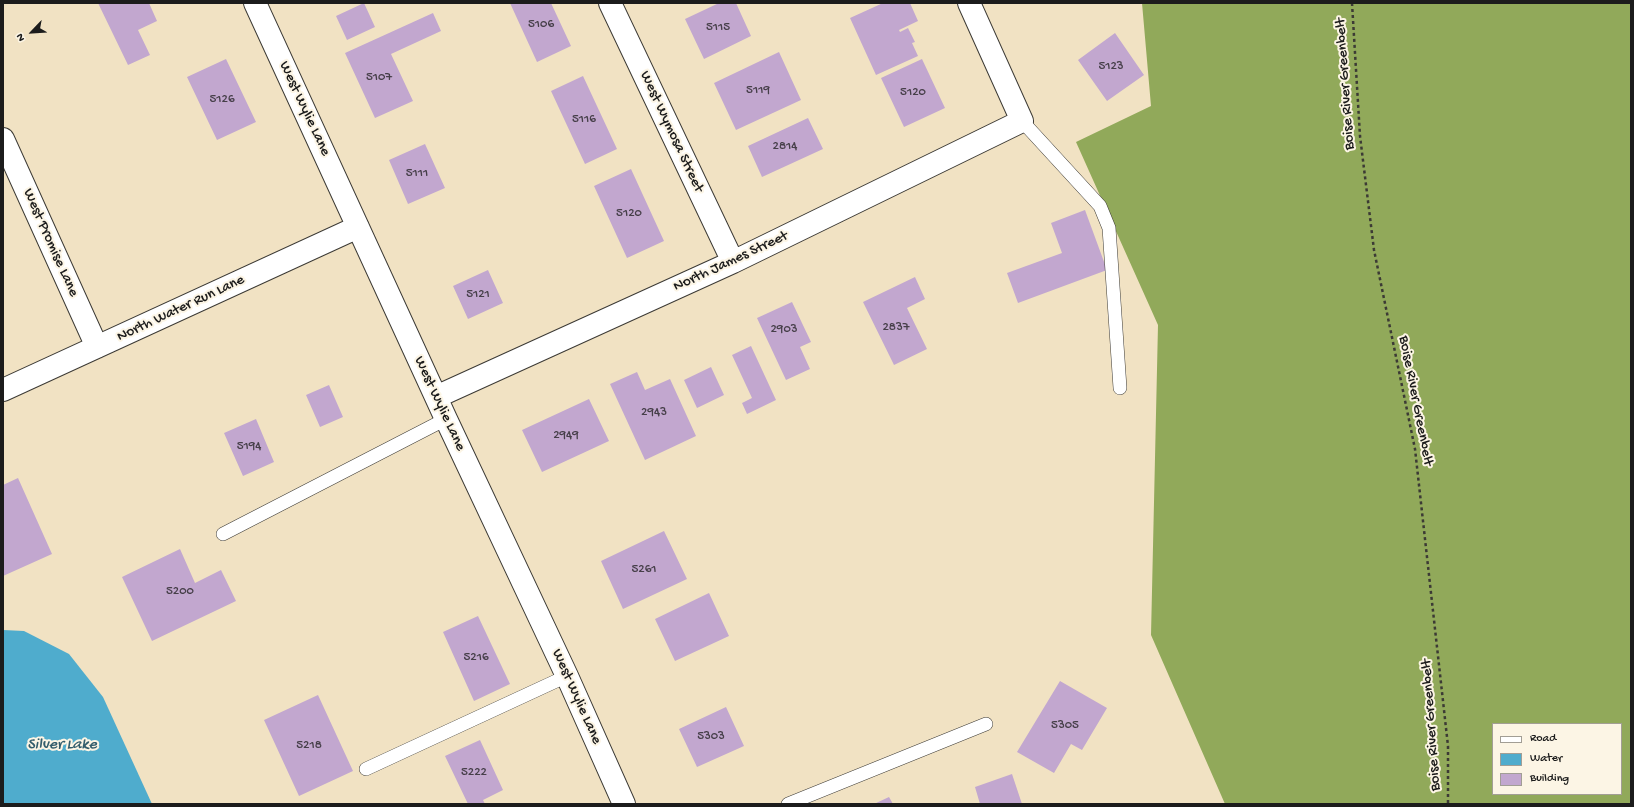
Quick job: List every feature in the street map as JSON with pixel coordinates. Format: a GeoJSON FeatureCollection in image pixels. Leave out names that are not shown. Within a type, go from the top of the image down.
{"type":"FeatureCollection","features":[{"type":"Feature","properties":{"kind":"street","name":"West Wylie Lane"},"geometry":{"type":"LineString","coordinates":[[255,3],[436,398],[567,676],[624,804]]}},
{"type":"Feature","properties":{"kind":"street","name":"West Wymosa Street"},"geometry":{"type":"LineString","coordinates":[[610,3],[733,262]]}},
{"type":"Feature","properties":{"kind":"street"},"geometry":{"type":"LineString","coordinates":[[969,3],[1022,121]]}},
{"type":"Feature","properties":{"kind":"street","name":"North James Street"},"geometry":{"type":"LineString","coordinates":[[436,398],[733,262],[1022,121]]}},
{"type":"Feature","properties":{"kind":"street","name":"West Promise Lane"},"geometry":{"type":"LineString","coordinates":[[3,139],[97,347]]}},
{"type":"Feature","properties":{"kind":"street","name":"North Water Run Lane"},"geometry":{"type":"LineString","coordinates":[[3,390],[358,227]]}},
{"type":"Feature","properties":{"kind":"lane"},"geometry":{"type":"LineString","coordinates":[[1022,121],[1100,206],[1109,228],[1120,388]]}},
{"type":"Feature","properties":{"kind":"lane"},"geometry":{"type":"LineString","coordinates":[[223,534],[446,419]]}},
{"type":"Feature","properties":{"kind":"lane"},"geometry":{"type":"LineString","coordinates":[[366,769],[567,676]]}},
{"type":"Feature","properties":{"kind":"lane"},"geometry":{"type":"LineString","coordinates":[[788,804],[986,724]]}},
{"type":"Feature","properties":{"kind":"path","name":"Boise River Greenbelt"},"geometry":{"type":"LineString","coordinates":[[1352,3],[1360,136],[1374,250],[1415,449],[1447,738],[1448,804]]}},
{"type":"Feature","properties":{"kind":"green space"},"geometry":{"type":"Polygon","coordinates":[[[1142,3],[1631,3],[1631,804],[1225,804],[1151,635],[1158,325],[1076,142],[1151,106],[1142,3]]]}},
{"type":"Feature","properties":{"kind":"water","name":"Silver Lake"},"geometry":{"type":"Polygon","coordinates":[[[3,630],[24,631],[69,654],[103,697],[152,804],[3,804],[3,630]]]}},
{"type":"Feature","properties":{"kind":"building"},"geometry":{"type":"Polygon","coordinates":[[[98,3],[149,3],[157,21],[138,30],[150,55],[128,65],[98,3]]]}},
{"type":"Feature","properties":{"kind":"building"},"geometry":{"type":"Polygon","coordinates":[[[364,3],[375,27],[347,40],[336,16],[364,3]]]}},
{"type":"Feature","properties":{"kind":"building"},"geometry":{"type":"Polygon","coordinates":[[[510,3],[551,3],[571,46],[537,62],[510,3]]]}},
{"type":"Feature","properties":{"kind":"building"},"geometry":{"type":"Polygon","coordinates":[[[719,3],[736,3],[751,36],[704,59],[685,19],[719,3]]]}},
{"type":"Feature","properties":{"kind":"building"},"geometry":{"type":"Polygon","coordinates":[[[883,3],[910,3],[918,21],[899,30],[900,32],[908,28],[915,42],[912,43],[918,56],[876,75],[850,18],[883,3]]]}},
{"type":"Feature","properties":{"kind":"building"},"geometry":{"type":"Polygon","coordinates":[[[433,13],[441,31],[391,54],[413,101],[375,118],[345,53],[433,13]]]}},
{"type":"Feature","properties":{"kind":"building"},"geometry":{"type":"Polygon","coordinates":[[[1115,33],[1144,75],[1107,101],[1078,60],[1115,33]]]}},
{"type":"Feature","properties":{"kind":"building"},"geometry":{"type":"Polygon","coordinates":[[[779,52],[801,100],[736,130],[714,83],[779,52]]]}},
{"type":"Feature","properties":{"kind":"building"},"geometry":{"type":"Polygon","coordinates":[[[226,59],[256,122],[217,140],[187,77],[226,59]]]}},
{"type":"Feature","properties":{"kind":"building"},"geometry":{"type":"Polygon","coordinates":[[[922,59],[945,108],[904,127],[881,78],[922,59]]]}},
{"type":"Feature","properties":{"kind":"building"},"geometry":{"type":"Polygon","coordinates":[[[583,76],[617,149],[585,164],[551,91],[583,76]]]}},
{"type":"Feature","properties":{"kind":"building"},"geometry":{"type":"Polygon","coordinates":[[[808,118],[823,149],[762,177],[748,146],[808,118]]]}},
{"type":"Feature","properties":{"kind":"building"},"geometry":{"type":"Polygon","coordinates":[[[425,144],[445,188],[408,204],[389,160],[425,144]]]}},
{"type":"Feature","properties":{"kind":"building"},"geometry":{"type":"Polygon","coordinates":[[[631,169],[664,241],[627,258],[594,186],[631,169]]]}},
{"type":"Feature","properties":{"kind":"building"},"geometry":{"type":"Polygon","coordinates":[[[1085,210],[1107,270],[1018,303],[1007,273],[1062,253],[1051,223],[1085,210]]]}},
{"type":"Feature","properties":{"kind":"building"},"geometry":{"type":"Polygon","coordinates":[[[488,270],[503,303],[468,319],[453,286],[488,270]]]}},
{"type":"Feature","properties":{"kind":"building"},"geometry":{"type":"Polygon","coordinates":[[[915,277],[925,299],[907,308],[927,349],[894,365],[863,302],[915,277]]]}},
{"type":"Feature","properties":{"kind":"building"},"geometry":{"type":"Polygon","coordinates":[[[792,302],[811,342],[800,347],[810,369],[786,380],[757,318],[792,302]]]}},
{"type":"Feature","properties":{"kind":"building"},"geometry":{"type":"Polygon","coordinates":[[[751,346],[776,400],[747,414],[742,403],[752,398],[732,355],[751,346]]]}},
{"type":"Feature","properties":{"kind":"building"},"geometry":{"type":"Polygon","coordinates":[[[711,367],[724,395],[697,408],[684,380],[711,367]]]}},
{"type":"Feature","properties":{"kind":"building"},"geometry":{"type":"Polygon","coordinates":[[[637,372],[645,390],[670,379],[696,436],[645,460],[610,384],[637,372]]]}},
{"type":"Feature","properties":{"kind":"building"},"geometry":{"type":"Polygon","coordinates":[[[329,385],[343,417],[320,427],[306,395],[329,385]]]}},
{"type":"Feature","properties":{"kind":"building"},"geometry":{"type":"Polygon","coordinates":[[[589,399],[609,441],[542,472],[522,430],[589,399]]]}},
{"type":"Feature","properties":{"kind":"building"},"geometry":{"type":"Polygon","coordinates":[[[256,419],[274,462],[243,476],[224,433],[256,419]]]}},
{"type":"Feature","properties":{"kind":"building"},"geometry":{"type":"Polygon","coordinates":[[[18,478],[52,554],[3,576],[3,485],[18,478]]]}},
{"type":"Feature","properties":{"kind":"building"},"geometry":{"type":"Polygon","coordinates":[[[664,531],[687,579],[623,609],[601,561],[664,531]]]}},
{"type":"Feature","properties":{"kind":"building"},"geometry":{"type":"Polygon","coordinates":[[[180,549],[195,583],[221,570],[236,601],[152,641],[122,577],[180,549]]]}},
{"type":"Feature","properties":{"kind":"building"},"geometry":{"type":"Polygon","coordinates":[[[709,593],[729,636],[675,661],[655,619],[709,593]]]}},
{"type":"Feature","properties":{"kind":"building"},"geometry":{"type":"Polygon","coordinates":[[[478,616],[510,684],[474,701],[443,632],[478,616]]]}},
{"type":"Feature","properties":{"kind":"building"},"geometry":{"type":"Polygon","coordinates":[[[1060,681],[1107,708],[1082,750],[1071,744],[1054,773],[1017,752],[1060,681]]]}},
{"type":"Feature","properties":{"kind":"building"},"geometry":{"type":"Polygon","coordinates":[[[318,695],[353,771],[299,796],[264,720],[318,695]]]}},
{"type":"Feature","properties":{"kind":"building"},"geometry":{"type":"Polygon","coordinates":[[[726,707],[744,746],[697,767],[679,729],[726,707]]]}},
{"type":"Feature","properties":{"kind":"building"},"geometry":{"type":"Polygon","coordinates":[[[480,740],[503,790],[483,800],[485,804],[468,804],[445,756],[480,740]]]}},
{"type":"Feature","properties":{"kind":"building"},"geometry":{"type":"Polygon","coordinates":[[[1012,774],[1022,804],[980,804],[975,787],[1012,774]]]}},
{"type":"Feature","properties":{"kind":"building"},"geometry":{"type":"Polygon","coordinates":[[[889,797],[893,804],[874,804],[889,797]]]}}]}
